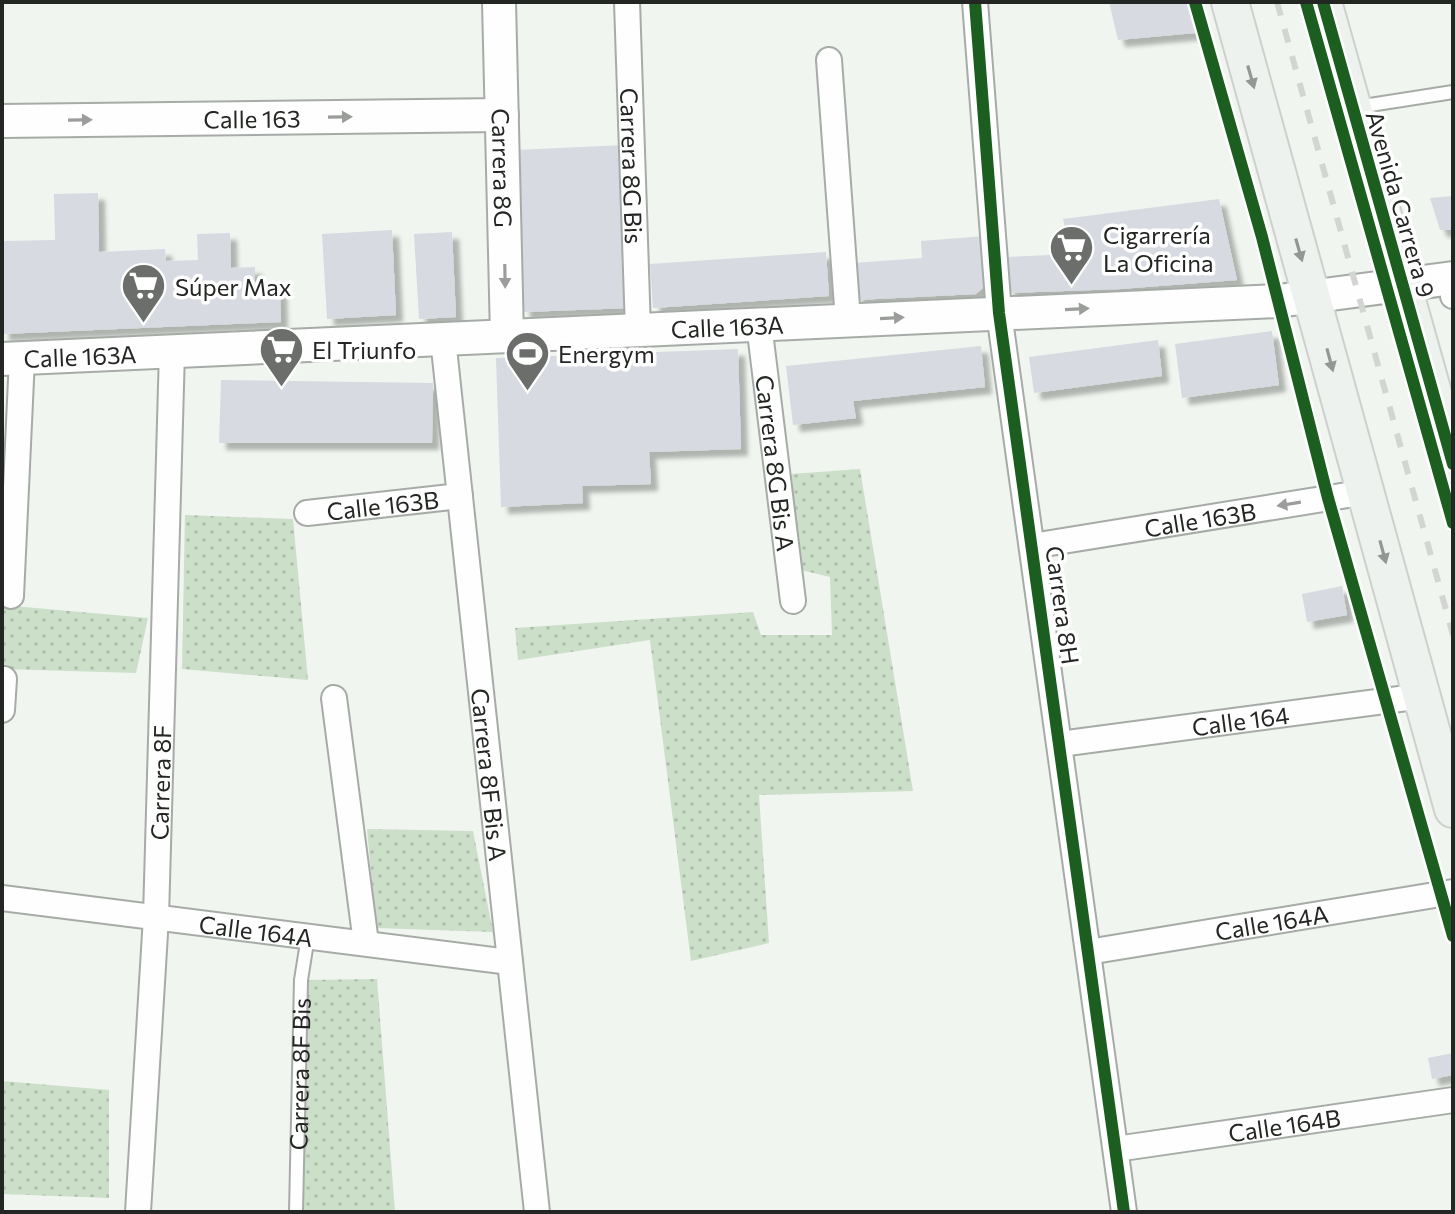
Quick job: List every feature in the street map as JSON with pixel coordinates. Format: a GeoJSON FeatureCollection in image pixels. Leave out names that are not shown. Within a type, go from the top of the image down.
{"type":"FeatureCollection","features":[{"type":"Feature","properties":{"kind":"main road","name":"Carrera 8G"},"geometry":{"type":"LineString","coordinates":[[499,2],[507,336]]}},
{"type":"Feature","properties":{"kind":"main road"},"geometry":{"type":"LineString","coordinates":[[1230,2],[1453,809]]}},
{"type":"Feature","properties":{"kind":"main road","name":"Avenida Carrera 9"},"geometry":{"type":"LineString","coordinates":[[1323,2],[1453,464]]}},
{"type":"Feature","properties":{"kind":"main road","name":"Calle 163"},"geometry":{"type":"LineString","coordinates":[[2,121],[502,115]]}},
{"type":"Feature","properties":{"kind":"main road","name":"Calle 163A"},"geometry":{"type":"LineString","coordinates":[[12,358],[1313,297],[1453,278]]}},
{"type":"Feature","properties":{"kind":"street","name":"Carrera 8G Bis"},"geometry":{"type":"LineString","coordinates":[[627,2],[638,330]]}},
{"type":"Feature","properties":{"kind":"street","name":"Carrera 8H"},"geometry":{"type":"LineString","coordinates":[[975,2],[999,313],[1124,1212]]}},
{"type":"Feature","properties":{"kind":"street"},"geometry":{"type":"LineString","coordinates":[[829,60],[848,320]]}},
{"type":"Feature","properties":{"kind":"street","name":"Carrera 8G Bis A"},"geometry":{"type":"LineString","coordinates":[[759,324],[793,601]]}},
{"type":"Feature","properties":{"kind":"street","name":"Carrera 8F Bis A"},"geometry":{"type":"LineString","coordinates":[[443,339],[537,1212]]}},
{"type":"Feature","properties":{"kind":"street","name":"Carrera 8F"},"geometry":{"type":"LineString","coordinates":[[138,1212],[156,917],[172,351]]}},
{"type":"Feature","properties":{"kind":"street"},"geometry":{"type":"LineString","coordinates":[[11,596],[12,358]]}},
{"type":"Feature","properties":{"kind":"street","name":"Calle 163B"},"geometry":{"type":"LineString","coordinates":[[1032,546],[1366,492]]}},
{"type":"Feature","properties":{"kind":"street","name":"Calle 163B"},"geometry":{"type":"LineString","coordinates":[[307,513],[460,496]]}},
{"type":"Feature","properties":{"kind":"street"},"geometry":{"type":"LineString","coordinates":[[2,710],[4,679]]}},
{"type":"Feature","properties":{"kind":"street","name":"Calle 164"},"geometry":{"type":"LineString","coordinates":[[1060,744],[1422,696]]}},
{"type":"Feature","properties":{"kind":"street"},"geometry":{"type":"LineString","coordinates":[[334,698],[366,943]]}},
{"type":"Feature","properties":{"kind":"street","name":"Calle 164A"},"geometry":{"type":"LineString","coordinates":[[1088,952],[1453,892]]}},
{"type":"Feature","properties":{"kind":"street","name":"Calle 164A"},"geometry":{"type":"LineString","coordinates":[[2,898],[510,962]]}},
{"type":"Feature","properties":{"kind":"street","name":"Calle 164B"},"geometry":{"type":"LineString","coordinates":[[1116,1149],[1453,1100]]}},
{"type":"Feature","properties":{"kind":"lane"},"geometry":{"type":"LineString","coordinates":[[1352,108],[1453,92]]}},
{"type":"Feature","properties":{"kind":"lane","name":"Carrera 8F Bis"},"geometry":{"type":"LineString","coordinates":[[296,1212],[301,980],[308,936]]}},
{"type":"Feature","properties":{"kind":"green space"},"geometry":{"type":"Polygon","coordinates":[[[860,469],[913,791],[759,795],[769,943],[691,961],[650,640],[518,660],[515,628],[753,612],[761,635],[832,635],[830,577],[797,569],[791,474],[860,469]]]}},
{"type":"Feature","properties":{"kind":"green space"},"geometry":{"type":"Polygon","coordinates":[[[185,515],[293,519],[308,680],[182,669],[185,515]]]}},
{"type":"Feature","properties":{"kind":"green space"},"geometry":{"type":"Polygon","coordinates":[[[2,605],[148,618],[136,673],[2,669],[2,605]]]}},
{"type":"Feature","properties":{"kind":"green space"},"geometry":{"type":"Polygon","coordinates":[[[367,829],[473,831],[493,932],[376,928],[367,829]]]}},
{"type":"Feature","properties":{"kind":"green space"},"geometry":{"type":"Polygon","coordinates":[[[377,979],[395,1212],[293,1212],[306,980],[377,979]]]}},
{"type":"Feature","properties":{"kind":"green space"},"geometry":{"type":"Polygon","coordinates":[[[2,1081],[109,1090],[109,1198],[2,1194],[2,1081]]]}},
{"type":"Feature","properties":{"kind":"building"},"geometry":{"type":"Polygon","coordinates":[[[1109,2],[1187,2],[1195,33],[1118,40],[1109,2]]]}},
{"type":"Feature","properties":{"kind":"building"},"geometry":{"type":"Polygon","coordinates":[[[624,145],[630,308],[523,312],[516,150],[624,145]]]}},
{"type":"Feature","properties":{"kind":"building"},"geometry":{"type":"Polygon","coordinates":[[[98,193],[99,252],[165,249],[166,261],[198,260],[197,234],[230,233],[231,268],[255,267],[255,286],[280,285],[281,322],[2,334],[2,241],[55,240],[54,194],[98,193]]]}},
{"type":"Feature","properties":{"kind":"building"},"geometry":{"type":"Polygon","coordinates":[[[1453,196],[1453,230],[1440,230],[1430,198],[1453,196]]]}},
{"type":"Feature","properties":{"kind":"building"},"geometry":{"type":"Polygon","coordinates":[[[1219,199],[1237,280],[1008,293],[1006,257],[1071,254],[1063,219],[1219,199]]]}},
{"type":"Feature","properties":{"kind":"building"},"geometry":{"type":"Polygon","coordinates":[[[392,230],[396,315],[327,319],[322,234],[392,230]]]}},
{"type":"Feature","properties":{"kind":"building"},"geometry":{"type":"Polygon","coordinates":[[[452,232],[456,317],[419,319],[414,234],[452,232]]]}},
{"type":"Feature","properties":{"kind":"building"},"geometry":{"type":"Polygon","coordinates":[[[985,236],[987,284],[976,294],[856,300],[853,263],[922,258],[921,241],[985,236]]]}},
{"type":"Feature","properties":{"kind":"building"},"geometry":{"type":"Polygon","coordinates":[[[826,252],[829,296],[653,308],[650,264],[826,252]]]}},
{"type":"Feature","properties":{"kind":"building"},"geometry":{"type":"Polygon","coordinates":[[[1272,331],[1279,385],[1182,398],[1175,344],[1272,331]]]}},
{"type":"Feature","properties":{"kind":"building"},"geometry":{"type":"Polygon","coordinates":[[[1158,340],[1162,376],[1034,393],[1029,357],[1158,340]]]}},
{"type":"Feature","properties":{"kind":"building"},"geometry":{"type":"Polygon","coordinates":[[[981,346],[985,387],[853,401],[856,418],[793,425],[786,366],[981,346]]]}},
{"type":"Feature","properties":{"kind":"building"},"geometry":{"type":"Polygon","coordinates":[[[738,349],[741,449],[649,452],[651,484],[582,486],[583,503],[501,507],[496,358],[738,349]]]}},
{"type":"Feature","properties":{"kind":"building"},"geometry":{"type":"Polygon","coordinates":[[[221,380],[433,383],[432,443],[219,443],[221,380]]]}},
{"type":"Feature","properties":{"kind":"building"},"geometry":{"type":"Polygon","coordinates":[[[1342,586],[1347,615],[1307,622],[1302,594],[1342,586]]]}},
{"type":"Feature","properties":{"kind":"building"},"geometry":{"type":"Polygon","coordinates":[[[1453,1053],[1453,1075],[1432,1079],[1428,1058],[1453,1053]]]}},
{"type":"Feature","properties":{"kind":"railway"},"geometry":{"type":"LineString","coordinates":[[1277,2],[1453,635]]}},
{"type":"Feature","properties":{"kind":"cycle path"},"geometry":{"type":"LineString","coordinates":[[975,2],[999,313],[1124,1212]]}},
{"type":"Feature","properties":{"kind":"cycle path"},"geometry":{"type":"LineString","coordinates":[[1195,2],[1262,237],[1328,498],[1453,936]]}},
{"type":"Feature","properties":{"kind":"cycle path"},"geometry":{"type":"LineString","coordinates":[[1306,2],[1453,523]]}},
{"type":"Feature","properties":{"kind":"cycle path"},"geometry":{"type":"LineString","coordinates":[[1323,2],[1453,464]]}},
{"type":"Feature","properties":{"kind":"place","name":"Cigarrería La Oficina"},"geometry":{"type":"Point","coordinates":[1072,287]}},
{"type":"Feature","properties":{"kind":"place","name":"Súper Max"},"geometry":{"type":"Point","coordinates":[144,325]}},
{"type":"Feature","properties":{"kind":"place","name":"El Triunfo"},"geometry":{"type":"Point","coordinates":[281,388]}},
{"type":"Feature","properties":{"kind":"place","name":"Energym"},"geometry":{"type":"Point","coordinates":[527,392]}}]}
